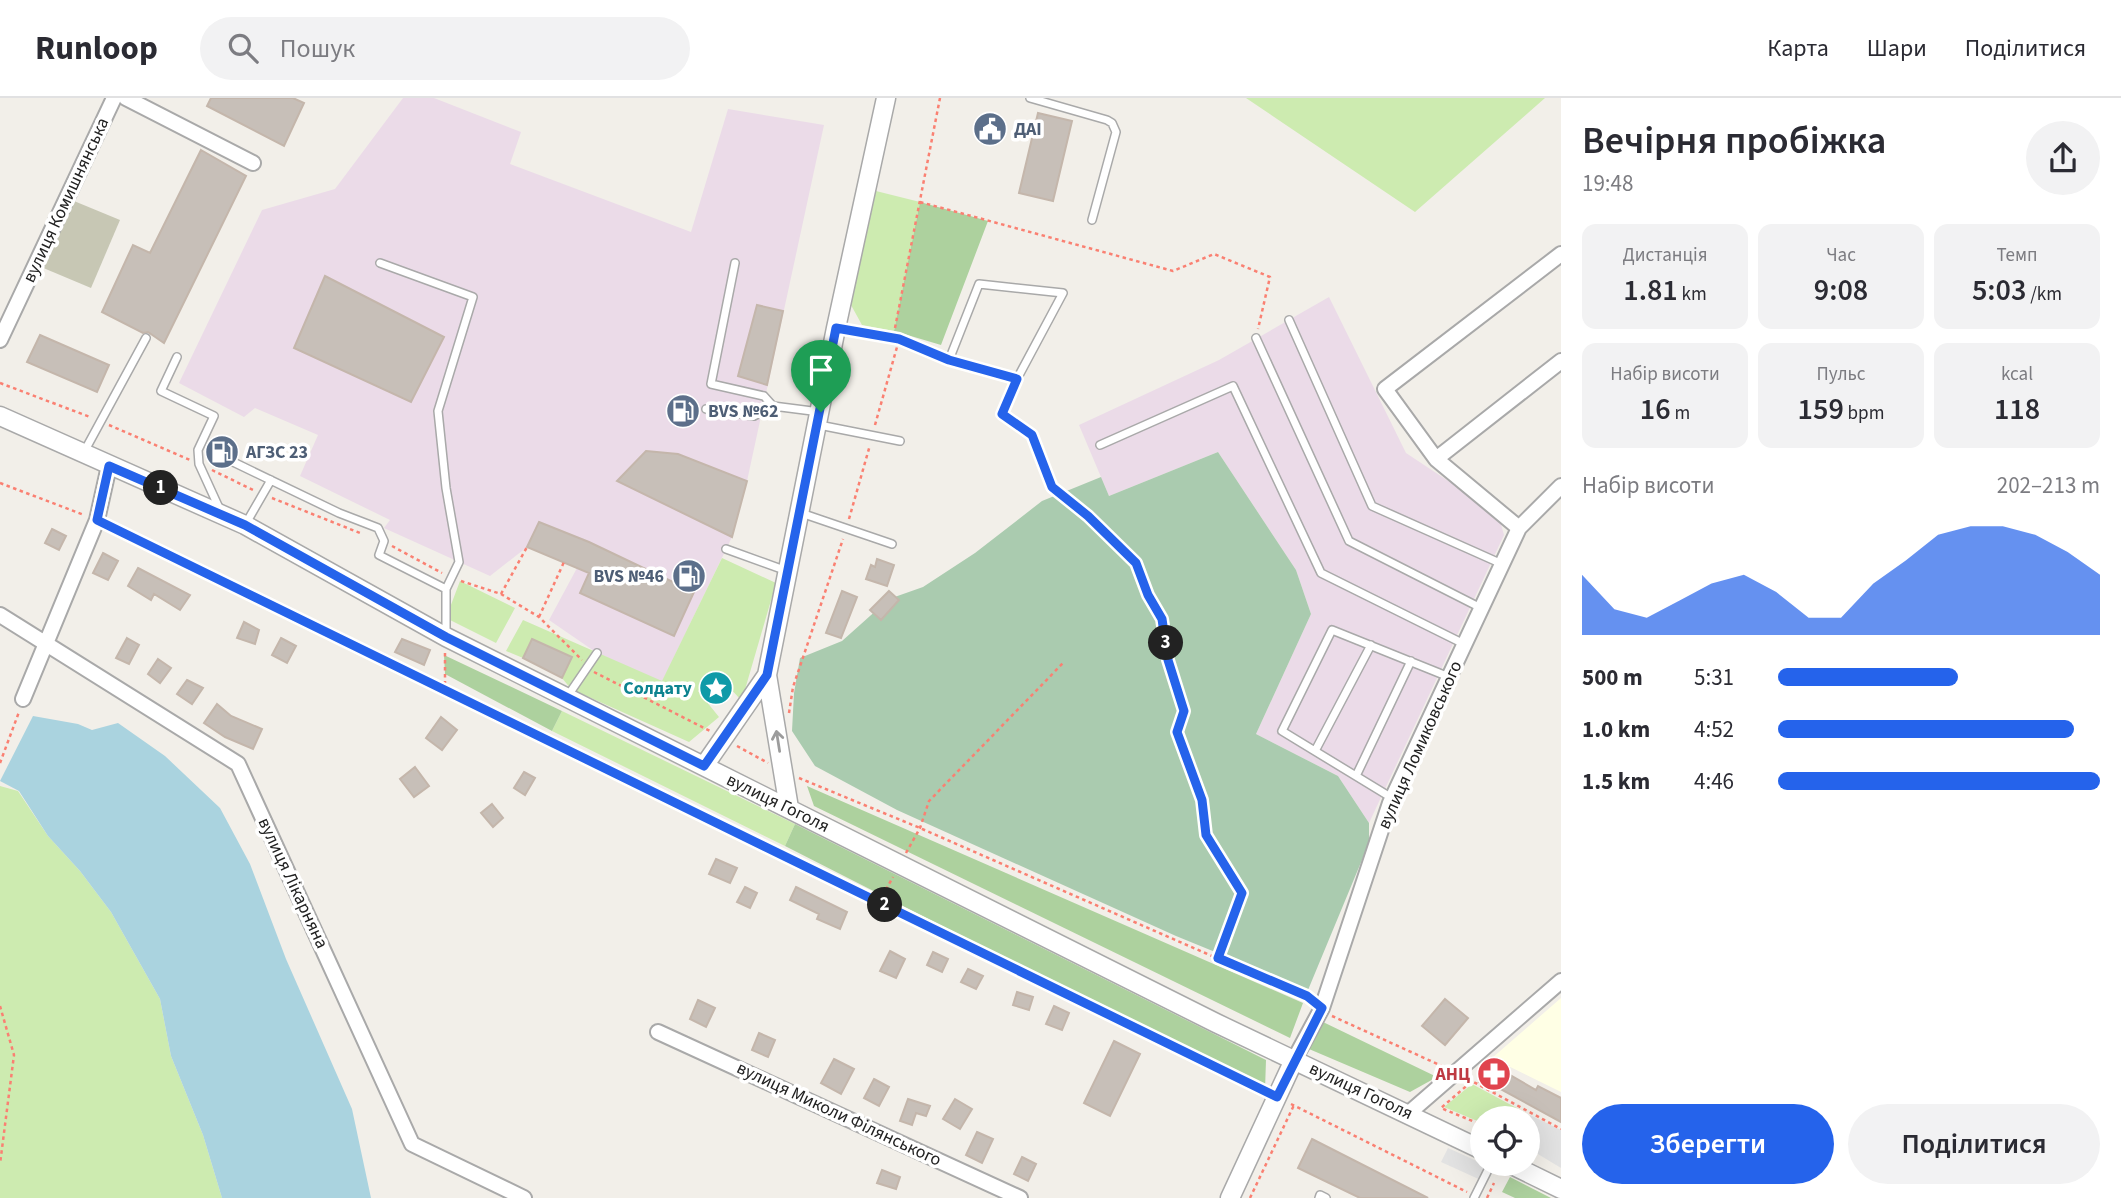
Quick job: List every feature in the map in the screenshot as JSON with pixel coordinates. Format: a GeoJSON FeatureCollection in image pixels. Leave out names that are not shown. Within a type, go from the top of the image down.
{"type":"FeatureCollection","features":[{"type":"Feature","properties":{"kind":"street","name":"вулиця Комишнянська"},"geometry":{"type":"LineString","coordinates":[[0,340],[114,98]]}},
{"type":"Feature","properties":{"kind":"street"},"geometry":{"type":"LineString","coordinates":[[126,98],[253,163]]}},
{"type":"Feature","properties":{"kind":"street"},"geometry":{"type":"LineString","coordinates":[[789,808],[767,675],[836,328],[886,98]]}},
{"type":"Feature","properties":{"kind":"street"},"geometry":{"type":"LineString","coordinates":[[1519,528],[1436,459],[1385,389],[1561,254]]}},
{"type":"Feature","properties":{"kind":"street"},"geometry":{"type":"LineString","coordinates":[[1436,459],[1561,361]]}},
{"type":"Feature","properties":{"kind":"street","name":"вулиця Гоголя"},"geometry":{"type":"LineString","coordinates":[[0,416],[245,525],[446,637],[566,698],[1294,1060],[1470,1144]]}},
{"type":"Feature","properties":{"kind":"street"},"geometry":{"type":"LineString","coordinates":[[23,699],[97,520],[109,466]]}},
{"type":"Feature","properties":{"kind":"street","name":"вулиця Ломиковського"},"geometry":{"type":"LineString","coordinates":[[1294,1060],[1322,1008],[1392,798],[1519,528],[1555,500],[1561,486]]}},
{"type":"Feature","properties":{"kind":"street","name":"вулиця Лікарняна"},"geometry":{"type":"LineString","coordinates":[[0,615],[239,764],[412,1144],[524,1198]]}},
{"type":"Feature","properties":{"kind":"street"},"geometry":{"type":"LineString","coordinates":[[704,766],[767,675]]}},
{"type":"Feature","properties":{"kind":"street"},"geometry":{"type":"LineString","coordinates":[[1409,1113],[1561,981]]}},
{"type":"Feature","properties":{"kind":"street","name":"вулиця Миколи Філянського"},"geometry":{"type":"LineString","coordinates":[[658,1032],[1020,1198]]}},
{"type":"Feature","properties":{"kind":"street"},"geometry":{"type":"LineString","coordinates":[[1230,1198],[1294,1060]]}},
{"type":"Feature","properties":{"kind":"street"},"geometry":{"type":"LineString","coordinates":[[1534,1176],[1561,1189]]}},
{"type":"Feature","properties":{"kind":"lane"},"geometry":{"type":"LineString","coordinates":[[1030,98],[1107,120],[1115,127],[1116,132],[1092,220]]}},
{"type":"Feature","properties":{"kind":"lane"},"geometry":{"type":"LineString","coordinates":[[380,263],[473,297],[438,411],[446,488],[459,562],[446,589],[446,637]]}},
{"type":"Feature","properties":{"kind":"lane"},"geometry":{"type":"LineString","coordinates":[[735,263],[711,384],[764,396],[773,406],[900,441]]}},
{"type":"Feature","properties":{"kind":"lane"},"geometry":{"type":"LineString","coordinates":[[836,328],[899,339],[949,360],[1017,379],[1063,293],[979,284],[949,360]]}},
{"type":"Feature","properties":{"kind":"lane"},"geometry":{"type":"LineString","coordinates":[[1289,320],[1372,506],[1502,564]]}},
{"type":"Feature","properties":{"kind":"lane"},"geometry":{"type":"LineString","coordinates":[[83,453],[146,338]]}},
{"type":"Feature","properties":{"kind":"lane"},"geometry":{"type":"LineString","coordinates":[[1256,338],[1349,541],[1481,608]]}},
{"type":"Feature","properties":{"kind":"lane"},"geometry":{"type":"LineString","coordinates":[[177,356],[161,391],[214,416],[198,450],[200,464],[222,514]]}},
{"type":"Feature","properties":{"kind":"lane"},"geometry":{"type":"LineString","coordinates":[[1100,445],[1233,386],[1321,573],[1465,644]]}},
{"type":"Feature","properties":{"kind":"lane"},"geometry":{"type":"LineString","coordinates":[[706,409],[754,416],[773,406]]}},
{"type":"Feature","properties":{"kind":"lane"},"geometry":{"type":"LineString","coordinates":[[229,460],[378,528],[384,541],[379,555],[446,589]]}},
{"type":"Feature","properties":{"kind":"lane"},"geometry":{"type":"LineString","coordinates":[[245,525],[271,480]]}},
{"type":"Feature","properties":{"kind":"lane"},"geometry":{"type":"LineString","coordinates":[[801,513],[892,544]]}},
{"type":"Feature","properties":{"kind":"lane"},"geometry":{"type":"LineString","coordinates":[[726,549],[787,572]]}},
{"type":"Feature","properties":{"kind":"lane"},"geometry":{"type":"LineString","coordinates":[[1392,798],[1282,731],[1332,630],[1449,677]]}},
{"type":"Feature","properties":{"kind":"lane"},"geometry":{"type":"LineString","coordinates":[[1315,751],[1371,645]]}},
{"type":"Feature","properties":{"kind":"lane"},"geometry":{"type":"LineString","coordinates":[[566,698],[597,653]]}},
{"type":"Feature","properties":{"kind":"lane"},"geometry":{"type":"LineString","coordinates":[[1356,776],[1410,661]]}},
{"type":"Feature","properties":{"kind":"lane"},"geometry":{"type":"LineString","coordinates":[[1475,1197],[1485,1176]]}},
{"type":"Feature","properties":{"kind":"lane"},"geometry":{"type":"LineString","coordinates":[[1319,1198],[1320,1195],[1326,1198]]}},
{"type":"Feature","properties":{"kind":"path"},"geometry":{"type":"LineString","coordinates":[[920,202],[1173,271],[1214,254],[1270,277],[1256,338]]}},
{"type":"Feature","properties":{"kind":"path"},"geometry":{"type":"LineString","coordinates":[[1017,379],[1002,414],[1032,435],[1052,487],[1088,516],[1136,563],[1148,595],[1162,619],[1168,660],[1184,711],[1177,732],[1202,800],[1206,835],[1242,893],[1218,958]]}},
{"type":"Feature","properties":{"kind":"path"},"geometry":{"type":"LineString","coordinates":[[0,483],[97,520],[445,688],[1294,1105],[1475,1197]]}},
{"type":"Feature","properties":{"kind":"path"},"geometry":{"type":"LineString","coordinates":[[501,594],[527,547]]}},
{"type":"Feature","properties":{"kind":"path"},"geometry":{"type":"LineString","coordinates":[[564,562],[538,617],[594,673],[687,717],[782,772],[920,828],[1307,996],[1322,1008]]}},
{"type":"Feature","properties":{"kind":"path"},"geometry":{"type":"LineString","coordinates":[[445,688],[446,637]]}},
{"type":"Feature","properties":{"kind":"path"},"geometry":{"type":"LineString","coordinates":[[879,902],[920,828],[929,801],[1064,662]]}},
{"type":"Feature","properties":{"kind":"path"},"geometry":{"type":"LineString","coordinates":[[0,763],[23,699]]}},
{"type":"Feature","properties":{"kind":"path"},"geometry":{"type":"LineString","coordinates":[[0,1006],[14,1055],[0,1164]]}},
{"type":"Feature","properties":{"kind":"path"},"geometry":{"type":"LineString","coordinates":[[1470,1120],[1441,1108],[1472,1082]]}},
{"type":"Feature","properties":{"kind":"path"},"geometry":{"type":"LineString","coordinates":[[1250,1198],[1294,1105]]}},
{"type":"Feature","properties":{"kind":"shaded area"},"geometry":{"type":"Polygon","coordinates":[[[403,98],[434,98],[521,132],[510,164],[691,232],[728,109],[824,125],[747,481],[678,454],[646,451],[617,481],[732,537],[662,682],[597,653],[549,620],[577,568],[527,547],[490,576],[384,528],[390,520],[300,476],[318,435],[255,408],[244,417],[179,383],[262,210],[335,189],[403,98]]]}},
{"type":"Feature","properties":{"kind":"shaded area"},"geometry":{"type":"Polygon","coordinates":[[[74,201],[120,220],[91,288],[41,267],[74,201]]]}},
{"type":"Feature","properties":{"kind":"shaded area"},"geometry":{"type":"Polygon","coordinates":[[[1329,297],[1406,453],[1498,514],[1504,535],[1369,823],[1338,776],[1256,734],[1311,614],[1296,570],[1218,452],[1109,496],[1079,425],[1219,360],[1329,297]]]}},
{"type":"Feature","properties":{"kind":"shaded area"},"geometry":{"type":"Polygon","coordinates":[[[1218,452],[1296,570],[1311,614],[1256,734],[1338,776],[1369,823],[1369,843],[1308,990],[1176,936],[897,810],[815,766],[792,731],[794,693],[800,658],[842,641],[889,599],[923,587],[975,553],[1042,501],[1101,477],[1109,496],[1218,452]]]}},
{"type":"Feature","properties":{"kind":"shaded area"},"geometry":{"type":"Polygon","coordinates":[[[1561,998],[1561,1092],[1492,1058],[1561,998]]]}},
{"type":"Feature","properties":{"kind":"shaded area"},"geometry":{"type":"Polygon","coordinates":[[[1540,1120],[1561,1130],[1561,1168],[1540,1155],[1540,1120]]]}},
{"type":"Feature","properties":{"kind":"shaded area"},"geometry":{"type":"Polygon","coordinates":[[[1448,1148],[1470,1158],[1470,1175],[1441,1162],[1448,1148]]]}},
{"type":"Feature","properties":{"kind":"shaded area"},"geometry":{"type":"Polygon","coordinates":[[[1472,1176],[1486,1176],[1483,1181],[1472,1176]]]}},
{"type":"Feature","properties":{"kind":"green space"},"geometry":{"type":"Polygon","coordinates":[[[1246,98],[1545,98],[1415,212],[1246,98]]]}},
{"type":"Feature","properties":{"kind":"green space"},"geometry":{"type":"Polygon","coordinates":[[[876,191],[920,202],[894,331],[862,325],[851,305],[876,191]]]}},
{"type":"Feature","properties":{"kind":"green space"},"geometry":{"type":"Polygon","coordinates":[[[920,202],[988,221],[941,345],[894,331],[920,202]]]}},
{"type":"Feature","properties":{"kind":"green space"},"geometry":{"type":"Polygon","coordinates":[[[722,558],[776,583],[744,693],[740,699],[717,674],[698,691],[719,717],[689,742],[571,689],[562,678],[572,657],[533,639],[523,658],[506,651],[523,620],[662,681],[722,558]]]}},
{"type":"Feature","properties":{"kind":"green space"},"geometry":{"type":"Polygon","coordinates":[[[460,581],[515,608],[496,643],[446,618],[460,581]]]}},
{"type":"Feature","properties":{"kind":"green space"},"geometry":{"type":"Polygon","coordinates":[[[444,655],[562,711],[552,731],[445,674],[444,655]]]}},
{"type":"Feature","properties":{"kind":"green space"},"geometry":{"type":"Polygon","coordinates":[[[562,711],[795,824],[785,846],[552,731],[562,711]]]}},
{"type":"Feature","properties":{"kind":"green space"},"geometry":{"type":"Polygon","coordinates":[[[0,786],[18,791],[48,836],[80,871],[111,912],[160,999],[171,1056],[203,1135],[222,1198],[0,1198],[0,786]]]}},
{"type":"Feature","properties":{"kind":"green space"},"geometry":{"type":"Polygon","coordinates":[[[807,786],[1303,1003],[1290,1038],[814,806],[807,786]]]}},
{"type":"Feature","properties":{"kind":"green space"},"geometry":{"type":"Polygon","coordinates":[[[795,824],[1266,1060],[1265,1090],[785,846],[795,824]]]}},
{"type":"Feature","properties":{"kind":"green space"},"geometry":{"type":"Polygon","coordinates":[[[1323,1022],[1437,1077],[1410,1092],[1309,1049],[1323,1022]]]}},
{"type":"Feature","properties":{"kind":"green space"},"geometry":{"type":"Polygon","coordinates":[[[1472,1084],[1513,1106],[1470,1106],[1470,1118],[1444,1107],[1472,1084]]]}},
{"type":"Feature","properties":{"kind":"green space"},"geometry":{"type":"Polygon","coordinates":[[[1510,1177],[1551,1198],[1515,1198],[1502,1192],[1510,1177]]]}},
{"type":"Feature","properties":{"kind":"water"},"geometry":{"type":"Polygon","coordinates":[[[33,716],[78,724],[92,730],[118,723],[165,756],[220,808],[250,864],[286,959],[352,1109],[371,1198],[222,1198],[203,1135],[171,1056],[160,999],[111,912],[80,871],[48,836],[19,791],[0,781],[33,716]]]}},
{"type":"Feature","properties":{"kind":"building"},"geometry":{"type":"Polygon","coordinates":[[[211,98],[293,98],[304,103],[284,146],[207,106],[211,98]]]}},
{"type":"Feature","properties":{"kind":"building"},"geometry":{"type":"Polygon","coordinates":[[[1038,113],[1072,121],[1053,201],[1019,193],[1038,113]]]}},
{"type":"Feature","properties":{"kind":"building"},"geometry":{"type":"Polygon","coordinates":[[[201,150],[246,176],[164,343],[148,332],[143,333],[102,312],[133,245],[150,253],[201,150]]]}},
{"type":"Feature","properties":{"kind":"building"},"geometry":{"type":"Polygon","coordinates":[[[325,276],[444,337],[411,402],[294,348],[325,276]]]}},
{"type":"Feature","properties":{"kind":"building"},"geometry":{"type":"Polygon","coordinates":[[[757,305],[783,311],[767,385],[738,376],[757,305]]]}},
{"type":"Feature","properties":{"kind":"building"},"geometry":{"type":"Polygon","coordinates":[[[40,335],[109,365],[97,392],[27,362],[40,335]]]}},
{"type":"Feature","properties":{"kind":"building"},"geometry":{"type":"Polygon","coordinates":[[[646,451],[678,454],[747,481],[732,537],[617,481],[646,451]]]}},
{"type":"Feature","properties":{"kind":"building"},"geometry":{"type":"Polygon","coordinates":[[[539,522],[589,542],[694,592],[674,636],[580,593],[589,573],[527,547],[539,522]]]}},
{"type":"Feature","properties":{"kind":"building"},"geometry":{"type":"Polygon","coordinates":[[[52,529],[66,536],[59,550],[45,543],[52,529]]]}},
{"type":"Feature","properties":{"kind":"building"},"geometry":{"type":"Polygon","coordinates":[[[103,553],[118,561],[108,580],[93,573],[103,553]]]}},
{"type":"Feature","properties":{"kind":"building"},"geometry":{"type":"Polygon","coordinates":[[[877,559],[894,565],[887,586],[866,579],[871,565],[875,567],[877,559]]]}},
{"type":"Feature","properties":{"kind":"building"},"geometry":{"type":"Polygon","coordinates":[[[138,568],[190,595],[180,610],[154,594],[151,600],[128,586],[138,568]]]}},
{"type":"Feature","properties":{"kind":"building"},"geometry":{"type":"Polygon","coordinates":[[[842,591],[857,597],[841,638],[826,633],[842,591]]]}},
{"type":"Feature","properties":{"kind":"building"},"geometry":{"type":"Polygon","coordinates":[[[889,591],[899,600],[881,620],[870,610],[889,591]]]}},
{"type":"Feature","properties":{"kind":"building"},"geometry":{"type":"Polygon","coordinates":[[[244,622],[259,630],[255,644],[237,638],[244,622]]]}},
{"type":"Feature","properties":{"kind":"building"},"geometry":{"type":"Polygon","coordinates":[[[127,638],[139,645],[129,664],[116,658],[127,638]]]}},
{"type":"Feature","properties":{"kind":"building"},"geometry":{"type":"Polygon","coordinates":[[[281,638],[296,646],[287,663],[272,655],[281,638]]]}},
{"type":"Feature","properties":{"kind":"building"},"geometry":{"type":"Polygon","coordinates":[[[402,639],[430,650],[424,665],[395,652],[402,639]]]}},
{"type":"Feature","properties":{"kind":"building"},"geometry":{"type":"Polygon","coordinates":[[[532,639],[572,657],[562,678],[523,658],[532,639]]]}},
{"type":"Feature","properties":{"kind":"building"},"geometry":{"type":"Polygon","coordinates":[[[158,659],[171,668],[160,683],[148,674],[158,659]]]}},
{"type":"Feature","properties":{"kind":"building"},"geometry":{"type":"Polygon","coordinates":[[[187,680],[203,688],[192,704],[177,694],[187,680]]]}},
{"type":"Feature","properties":{"kind":"building"},"geometry":{"type":"Polygon","coordinates":[[[217,704],[231,716],[262,729],[253,749],[225,737],[204,723],[217,704]]]}},
{"type":"Feature","properties":{"kind":"building"},"geometry":{"type":"Polygon","coordinates":[[[441,717],[457,730],[442,750],[426,738],[441,717]]]}},
{"type":"Feature","properties":{"kind":"building"},"geometry":{"type":"Polygon","coordinates":[[[415,767],[429,786],[414,797],[400,779],[415,767]]]}},
{"type":"Feature","properties":{"kind":"building"},"geometry":{"type":"Polygon","coordinates":[[[524,772],[535,778],[525,795],[514,788],[524,772]]]}},
{"type":"Feature","properties":{"kind":"building"},"geometry":{"type":"Polygon","coordinates":[[[492,804],[503,818],[493,827],[481,813],[492,804]]]}},
{"type":"Feature","properties":{"kind":"building"},"geometry":{"type":"Polygon","coordinates":[[[716,859],[737,868],[730,883],[709,874],[716,859]]]}},
{"type":"Feature","properties":{"kind":"building"},"geometry":{"type":"Polygon","coordinates":[[[745,887],[757,893],[750,908],[737,902],[745,887]]]}},
{"type":"Feature","properties":{"kind":"building"},"geometry":{"type":"Polygon","coordinates":[[[796,887],[847,912],[840,929],[817,919],[819,914],[790,900],[796,887]]]}},
{"type":"Feature","properties":{"kind":"building"},"geometry":{"type":"Polygon","coordinates":[[[890,951],[905,959],[896,978],[880,971],[890,951]]]}},
{"type":"Feature","properties":{"kind":"building"},"geometry":{"type":"Polygon","coordinates":[[[933,952],[948,959],[942,972],[927,965],[933,952]]]}},
{"type":"Feature","properties":{"kind":"building"},"geometry":{"type":"Polygon","coordinates":[[[968,969],[983,976],[976,989],[961,982],[968,969]]]}},
{"type":"Feature","properties":{"kind":"building"},"geometry":{"type":"Polygon","coordinates":[[[1017,992],[1033,997],[1029,1010],[1013,1005],[1017,992]]]}},
{"type":"Feature","properties":{"kind":"building"},"geometry":{"type":"Polygon","coordinates":[[[1445,999],[1468,1018],[1445,1045],[1422,1026],[1445,999]]]}},
{"type":"Feature","properties":{"kind":"building"},"geometry":{"type":"Polygon","coordinates":[[[698,1000],[715,1008],[706,1027],[690,1019],[698,1000]]]}},
{"type":"Feature","properties":{"kind":"building"},"geometry":{"type":"Polygon","coordinates":[[[1054,1006],[1069,1013],[1062,1030],[1046,1024],[1054,1006]]]}},
{"type":"Feature","properties":{"kind":"building"},"geometry":{"type":"Polygon","coordinates":[[[759,1033],[775,1040],[768,1057],[752,1050],[759,1033]]]}},
{"type":"Feature","properties":{"kind":"building"},"geometry":{"type":"Polygon","coordinates":[[[1114,1041],[1140,1054],[1110,1116],[1084,1103],[1114,1041]]]}},
{"type":"Feature","properties":{"kind":"building"},"geometry":{"type":"Polygon","coordinates":[[[1492,1058],[1508,1066],[1505,1072],[1536,1090],[1538,1086],[1561,1098],[1561,1122],[1540,1111],[1540,1106],[1532,1106],[1497,1087],[1495,1091],[1479,1082],[1492,1058]]]}},
{"type":"Feature","properties":{"kind":"building"},"geometry":{"type":"Polygon","coordinates":[[[834,1059],[854,1069],[841,1094],[821,1083],[834,1059]]]}},
{"type":"Feature","properties":{"kind":"building"},"geometry":{"type":"Polygon","coordinates":[[[874,1079],[889,1087],[879,1106],[864,1098],[874,1079]]]}},
{"type":"Feature","properties":{"kind":"building"},"geometry":{"type":"Polygon","coordinates":[[[908,1099],[930,1106],[926,1116],[916,1113],[912,1125],[900,1121],[908,1099]]]}},
{"type":"Feature","properties":{"kind":"building"},"geometry":{"type":"Polygon","coordinates":[[[955,1099],[972,1109],[960,1129],[943,1119],[955,1099]]]}},
{"type":"Feature","properties":{"kind":"building"},"geometry":{"type":"Polygon","coordinates":[[[977,1132],[993,1139],[982,1163],[966,1155],[977,1132]]]}},
{"type":"Feature","properties":{"kind":"building"},"geometry":{"type":"Polygon","coordinates":[[[1312,1139],[1428,1198],[1360,1198],[1298,1168],[1312,1139]]]}},
{"type":"Feature","properties":{"kind":"building"},"geometry":{"type":"Polygon","coordinates":[[[1022,1157],[1036,1164],[1028,1181],[1014,1174],[1022,1157]]]}},
{"type":"Feature","properties":{"kind":"building"},"geometry":{"type":"Polygon","coordinates":[[[882,1170],[900,1177],[896,1189],[877,1183],[882,1170]]]}},
{"type":"Feature","properties":{"kind":"place","name":"ДАІ"},"geometry":{"type":"Point","coordinates":[990,129]}},
{"type":"Feature","properties":{"kind":"place","name":"BVS №62"},"geometry":{"type":"Point","coordinates":[683,411]}},
{"type":"Feature","properties":{"kind":"place","name":"АГЗС 23"},"geometry":{"type":"Point","coordinates":[222,452]}},
{"type":"Feature","properties":{"kind":"place","name":"BVS №46"},"geometry":{"type":"Point","coordinates":[689,576]}},
{"type":"Feature","properties":{"kind":"place","name":"Солдату"},"geometry":{"type":"Point","coordinates":[716,688]}},
{"type":"Feature","properties":{"kind":"place","name":"АНЦ"},"geometry":{"type":"Point","coordinates":[1494,1074]}},
{"type":"Feature","properties":{"kind":"route"},"geometry":{"type":"LineString","coordinates":[[836,328],[899,339],[949,360],[1017,379],[1002,414],[1032,435],[1052,487],[1088,516],[1136,563],[1148,595],[1162,619],[1168,660],[1184,711],[1177,732],[1202,800],[1206,835],[1242,893],[1218,958],[1307,996],[1322,1008],[1277,1097],[547,737],[97,520],[109,466],[245,525],[446,637],[704,766],[767,675],[821,412],[836,328]]}}]}
